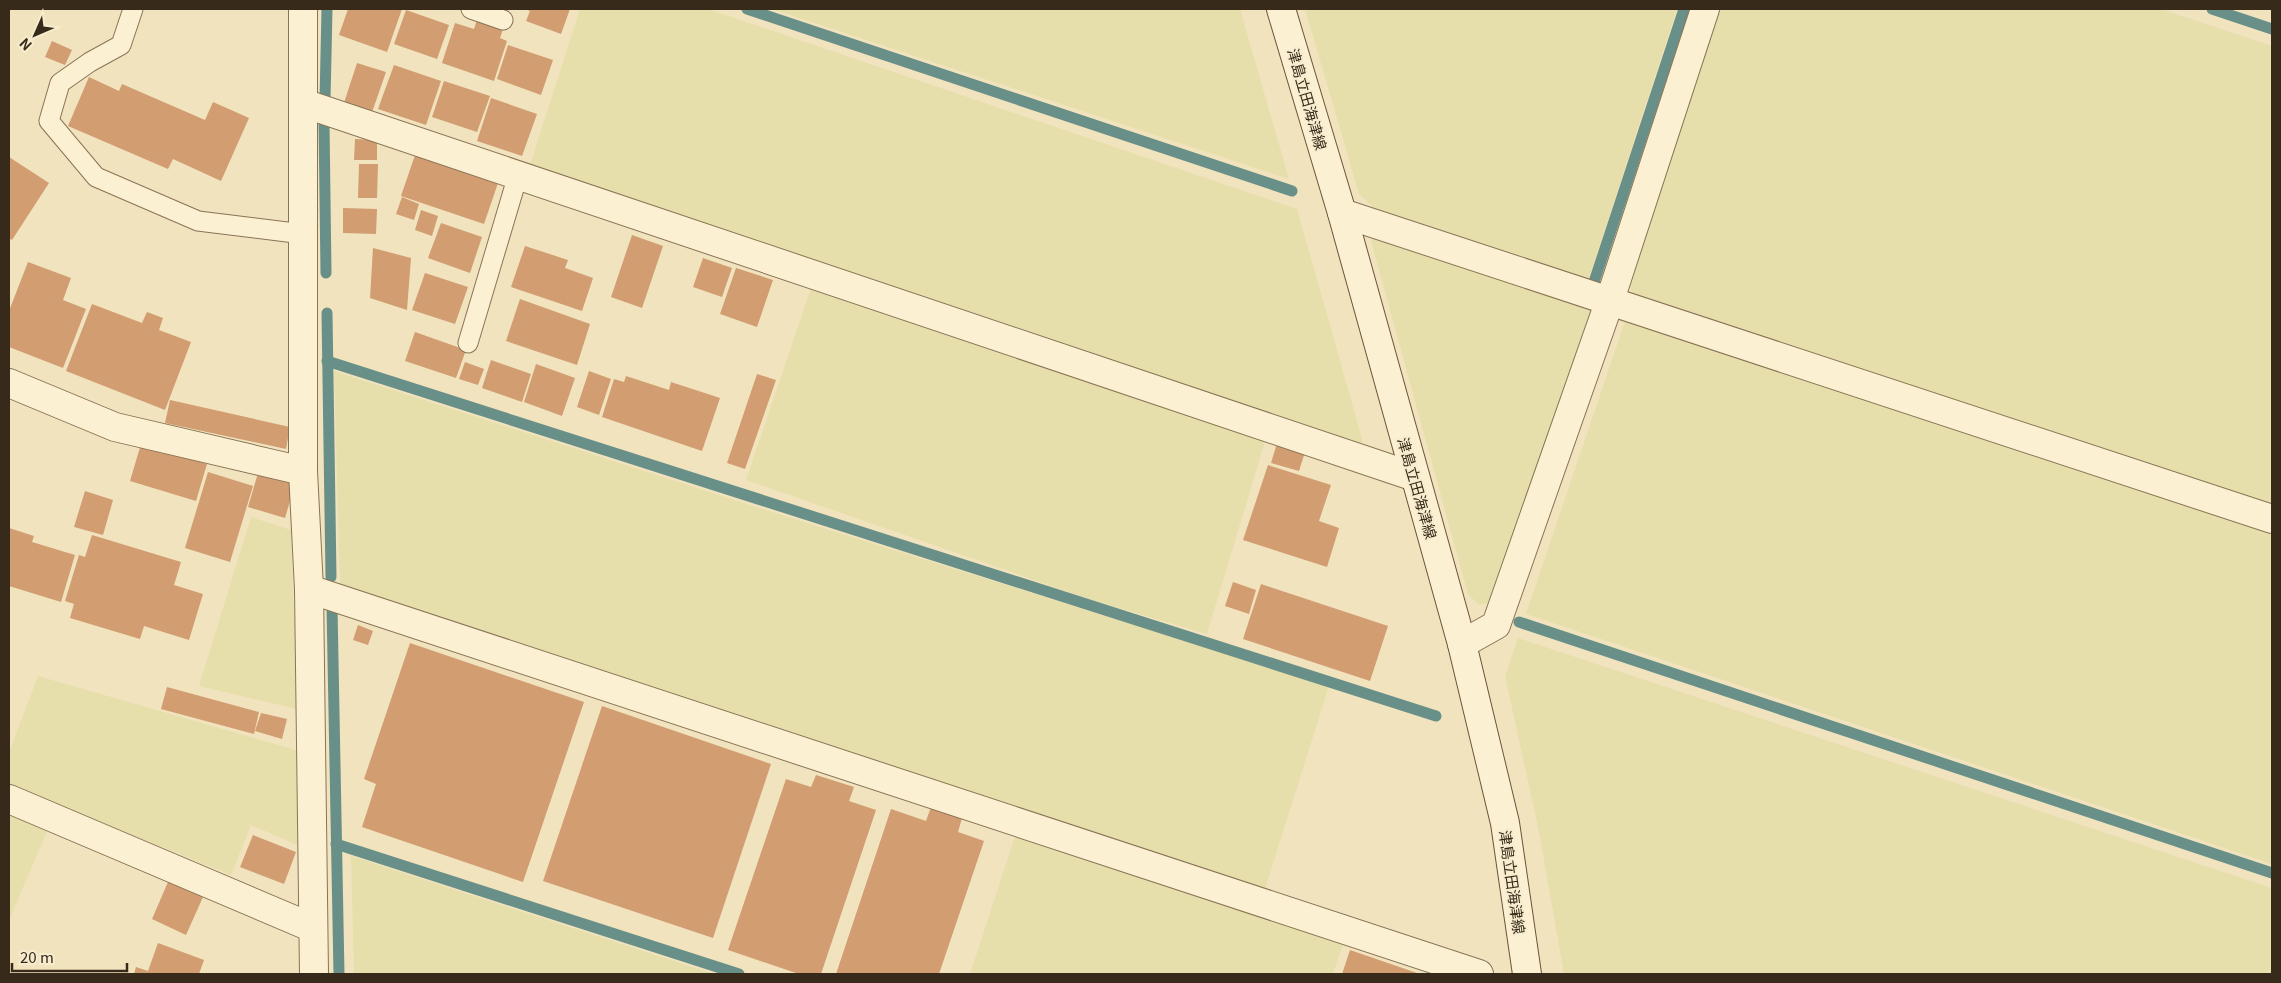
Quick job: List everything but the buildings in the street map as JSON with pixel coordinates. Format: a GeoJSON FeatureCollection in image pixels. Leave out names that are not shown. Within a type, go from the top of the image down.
{"type":"FeatureCollection","features":[{"type":"Feature","properties":{"kind":"street"},"geometry":{"type":"LineString","coordinates":[[303,9],[303,471],[308,589],[314,974]]}},
{"type":"Feature","properties":{"kind":"street","name":"津島立田海津線"},"geometry":{"type":"LineString","coordinates":[[1281,9],[1342,213],[1462,644],[1505,823],[1527,974]]}},
{"type":"Feature","properties":{"kind":"street"},"geometry":{"type":"LineString","coordinates":[[1462,644],[1496,625],[1610,300],[1705,9]]}},
{"type":"Feature","properties":{"kind":"street"},"geometry":{"type":"LineString","coordinates":[[303,103],[1415,477]]}},
{"type":"Feature","properties":{"kind":"street"},"geometry":{"type":"LineString","coordinates":[[1342,213],[2272,519]]}},
{"type":"Feature","properties":{"kind":"street"},"geometry":{"type":"LineString","coordinates":[[9,383],[115,427],[303,471]]}},
{"type":"Feature","properties":{"kind":"street"},"geometry":{"type":"LineString","coordinates":[[308,589],[1478,974]]}},
{"type":"Feature","properties":{"kind":"street"},"geometry":{"type":"LineString","coordinates":[[9,799],[312,928]]}},
{"type":"Feature","properties":{"kind":"lane"},"geometry":{"type":"LineString","coordinates":[[133,9],[122,45],[90,62],[60,83],[49,121],[96,178],[198,221],[303,234]]}},
{"type":"Feature","properties":{"kind":"lane"},"geometry":{"type":"LineString","coordinates":[[471,9],[503,20]]}},
{"type":"Feature","properties":{"kind":"lane"},"geometry":{"type":"LineString","coordinates":[[468,343],[518,175]]}},
{"type":"Feature","properties":{"kind":"shaded area"},"geometry":{"type":"Polygon","coordinates":[[[580,9],[708,9],[1297,209],[1363,442],[1343,442],[530,165],[580,9]]]}},
{"type":"Feature","properties":{"kind":"shaded area"},"geometry":{"type":"Polygon","coordinates":[[[772,9],[1240,9],[1289,179],[772,9]]]}},
{"type":"Feature","properties":{"kind":"shaded area"},"geometry":{"type":"Polygon","coordinates":[[[1305,9],[1677,9],[1588,281],[1380,214],[1359,194],[1305,9]]]}},
{"type":"Feature","properties":{"kind":"shaded area"},"geometry":{"type":"Polygon","coordinates":[[[1717,9],[2161,9],[2272,46],[2272,508],[1633,297],[1627,277],[1717,9]]]}},
{"type":"Feature","properties":{"kind":"shaded area"},"geometry":{"type":"Polygon","coordinates":[[[1378,235],[1590,303],[1592,313],[1494,602],[1479,605],[1468,594],[1371,241],[1378,235]]]}},
{"type":"Feature","properties":{"kind":"shaded area"},"geometry":{"type":"Polygon","coordinates":[[[813,282],[1266,438],[1207,634],[1092,600],[746,480],[813,282]]]}},
{"type":"Feature","properties":{"kind":"shaded area"},"geometry":{"type":"Polygon","coordinates":[[[1627,315],[2272,531],[2272,864],[1526,614],[1627,315]]]}},
{"type":"Feature","properties":{"kind":"shaded area"},"geometry":{"type":"Polygon","coordinates":[[[334,371],[744,503],[1329,686],[1265,889],[340,585],[334,371]]]}},
{"type":"Feature","properties":{"kind":"shaded area"},"geometry":{"type":"Polygon","coordinates":[[[251,517],[291,530],[297,709],[199,686],[251,517]]]}},
{"type":"Feature","properties":{"kind":"shaded area"},"geometry":{"type":"Polygon","coordinates":[[[1518,638],[2272,888],[2272,974],[1564,974],[1539,832],[1505,676],[1518,638]]]}},
{"type":"Feature","properties":{"kind":"shaded area"},"geometry":{"type":"Polygon","coordinates":[[[38,676],[296,750],[300,846],[251,825],[231,875],[9,785],[9,752],[38,676]]]}},
{"type":"Feature","properties":{"kind":"shaded area"},"geometry":{"type":"Polygon","coordinates":[[[9,811],[48,829],[9,920],[9,811]]]}},
{"type":"Feature","properties":{"kind":"shaded area"},"geometry":{"type":"Polygon","coordinates":[[[1017,830],[1344,941],[1333,974],[970,974],[1017,830]]]}},
{"type":"Feature","properties":{"kind":"shaded area"},"geometry":{"type":"Polygon","coordinates":[[[351,856],[714,974],[354,974],[351,856]]]}},
{"type":"Feature","properties":{"kind":"waterway"},"geometry":{"type":"LineString","coordinates":[[325,100],[327,9]]}},
{"type":"Feature","properties":{"kind":"waterway"},"geometry":{"type":"LineString","coordinates":[[747,9],[1292,191]]}},
{"type":"Feature","properties":{"kind":"waterway"},"geometry":{"type":"LineString","coordinates":[[1594,282],[1684,9]]}},
{"type":"Feature","properties":{"kind":"waterway"},"geometry":{"type":"LineString","coordinates":[[2212,9],[2272,29]]}},
{"type":"Feature","properties":{"kind":"waterway"},"geometry":{"type":"LineString","coordinates":[[324,123],[326,273]]}},
{"type":"Feature","properties":{"kind":"waterway"},"geometry":{"type":"LineString","coordinates":[[327,313],[331,577]]}},
{"type":"Feature","properties":{"kind":"waterway"},"geometry":{"type":"LineString","coordinates":[[327,361],[1436,716]]}},
{"type":"Feature","properties":{"kind":"waterway"},"geometry":{"type":"LineString","coordinates":[[332,607],[339,974]]}},
{"type":"Feature","properties":{"kind":"waterway"},"geometry":{"type":"LineString","coordinates":[[1519,622],[2272,873]]}},
{"type":"Feature","properties":{"kind":"waterway"},"geometry":{"type":"LineString","coordinates":[[336,844],[739,974]]}}]}
